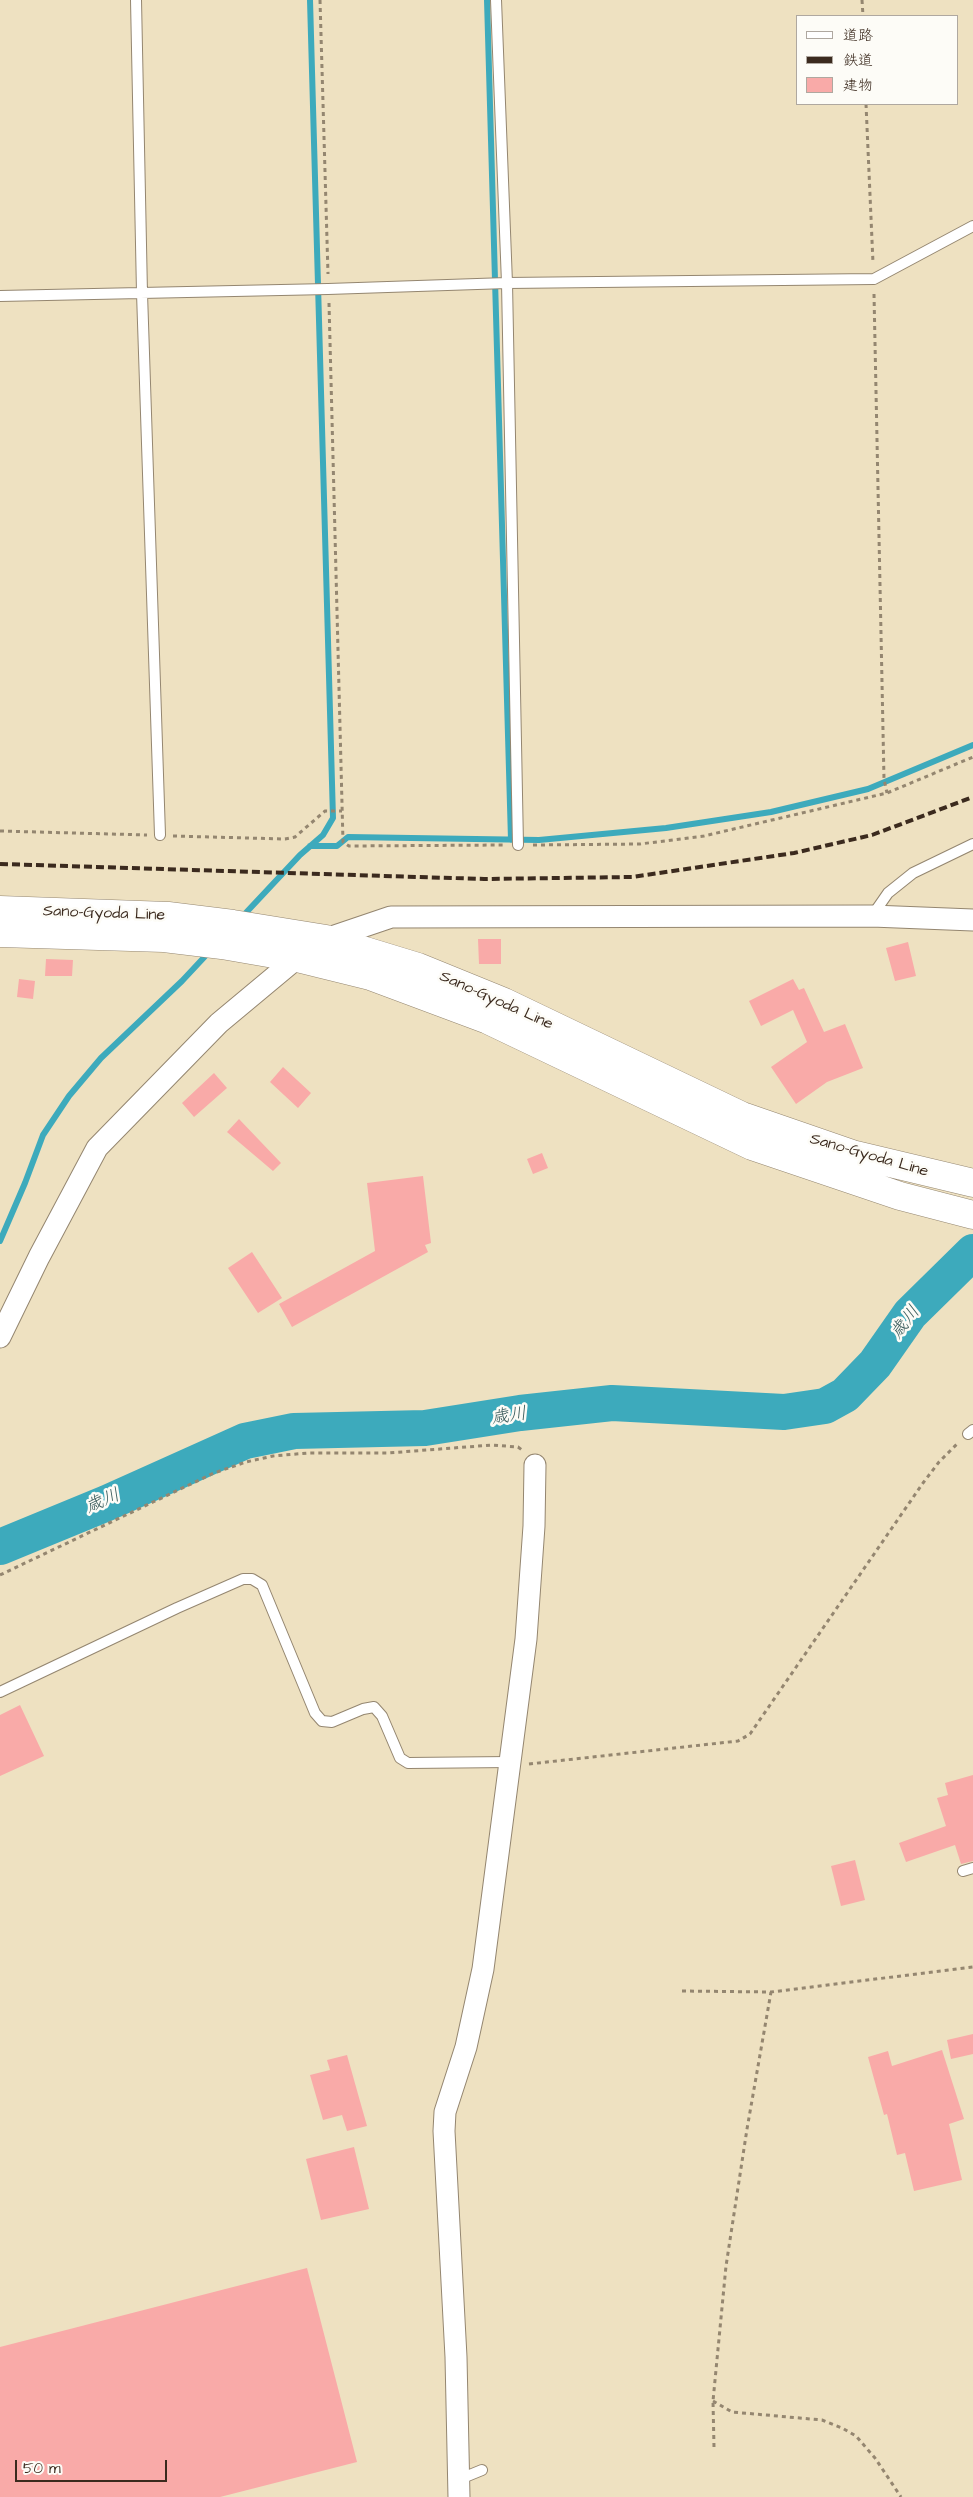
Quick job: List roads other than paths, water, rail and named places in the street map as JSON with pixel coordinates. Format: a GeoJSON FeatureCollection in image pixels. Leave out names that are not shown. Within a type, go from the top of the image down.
{"type":"FeatureCollection","features":[{"type":"Feature","properties":{"kind":"main road","name":"Sano-Gyoda Line"},"geometry":{"type":"LineString","coordinates":[[0,910],[168,916],[233,924],[326,940],[418,967],[504,1002],[742,1116],[852,1154],[971,1183]]}},
{"type":"Feature","properties":{"kind":"main road","name":"Sano-Gyoda Line"},"geometry":{"type":"LineString","coordinates":[[0,933],[164,938],[222,945],[297,958],[370,976],[488,1020],[752,1146],[900,1196],[973,1215]]}},
{"type":"Feature","properties":{"kind":"street"},"geometry":{"type":"LineString","coordinates":[[0,1337],[97,1148],[219,1023],[297,958],[326,940],[391,917],[872,916],[973,920]]}},
{"type":"Feature","properties":{"kind":"street"},"geometry":{"type":"LineString","coordinates":[[460,2488],[456,2338],[444,2131],[445,2112],[466,2047],[482,1969],[526,1639],[534,1526],[535,1465]]}},
{"type":"Feature","properties":{"kind":"lane"},"geometry":{"type":"LineString","coordinates":[[136,0],[142,293],[160,835]]}},
{"type":"Feature","properties":{"kind":"lane"},"geometry":{"type":"LineString","coordinates":[[496,0],[507,283],[518,845]]}},
{"type":"Feature","properties":{"kind":"lane"},"geometry":{"type":"LineString","coordinates":[[0,296],[328,290],[507,283],[874,279],[973,226]]}},
{"type":"Feature","properties":{"kind":"lane"},"geometry":{"type":"LineString","coordinates":[[872,916],[888,893],[913,873],[973,844]]}},
{"type":"Feature","properties":{"kind":"lane"},"geometry":{"type":"LineString","coordinates":[[0,1692],[177,1608],[243,1579],[252,1579],[262,1584],[315,1713],[322,1722],[332,1722],[363,1709],[374,1707],[382,1716],[400,1758],[408,1763],[510,1762]]}},
{"type":"Feature","properties":{"kind":"lane"},"geometry":{"type":"LineString","coordinates":[[460,2488],[482,2470]]}},
{"type":"Feature","properties":{"kind":"waterway"},"geometry":{"type":"LineString","coordinates":[[241,918],[300,855],[323,835],[333,818],[310,0]]}},
{"type":"Feature","properties":{"kind":"waterway"},"geometry":{"type":"LineString","coordinates":[[487,0],[511,840]]}},
{"type":"Feature","properties":{"kind":"waterway"},"geometry":{"type":"LineString","coordinates":[[310,846],[337,846],[348,837],[539,840],[666,828],[771,812],[868,789],[973,745]]}},
{"type":"Feature","properties":{"kind":"waterway"},"geometry":{"type":"LineString","coordinates":[[0,1241],[43,1135],[69,1096],[101,1058],[182,981],[210,951]]}},
{"type":"Feature","properties":{"kind":"waterway","name":"歳川"},"geometry":{"type":"LineString","coordinates":[[0,1547],[107,1503],[245,1441],[294,1431],[425,1428],[520,1413],[612,1403],[784,1412],[825,1406],[845,1395],[875,1364],[910,1314],[973,1252]]}},
{"type":"Feature","properties":{"kind":"railway"},"geometry":{"type":"LineString","coordinates":[[0,864],[484,879],[632,877],[794,853],[872,835],[973,797]]}}]}
